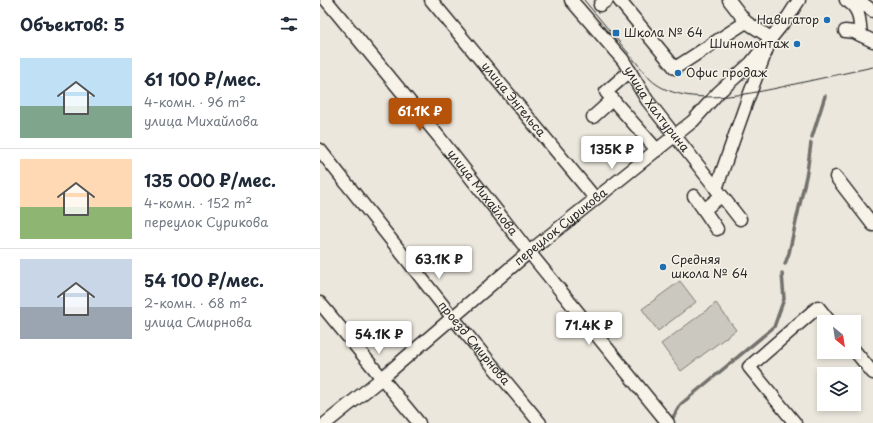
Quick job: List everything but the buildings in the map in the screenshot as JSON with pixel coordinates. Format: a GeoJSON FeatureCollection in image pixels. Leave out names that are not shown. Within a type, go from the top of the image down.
{"type":"FeatureCollection","features":[{"type":"Feature","properties":{"kind":"street","name":"улица Михайлова"},"geometry":{"type":"LineString","coordinates":[[326,0],[440,137],[529,252],[668,423]]}},
{"type":"Feature","properties":{"kind":"street","name":"улица Энгельса"},"geometry":{"type":"LineString","coordinates":[[431,0],[595,198]]}},
{"type":"Feature","properties":{"kind":"street","name":"улица Халтурина"},"geometry":{"type":"LineString","coordinates":[[571,0],[623,60],[647,100],[718,193],[740,219]]}},
{"type":"Feature","properties":{"kind":"street"},"geometry":{"type":"LineString","coordinates":[[619,0],[675,68],[746,22]]}},
{"type":"Feature","properties":{"kind":"street"},"geometry":{"type":"LineString","coordinates":[[704,210],[718,193],[746,101],[771,38],[746,22],[729,0]]}},
{"type":"Feature","properties":{"kind":"street","name":"переулок Сурикова"},"geometry":{"type":"LineString","coordinates":[[326,423],[382,378],[529,252],[693,121],[718,93],[751,63],[799,0]]}},
{"type":"Feature","properties":{"kind":"street"},"geometry":{"type":"LineString","coordinates":[[846,0],[852,3],[858,12],[861,36]]}},
{"type":"Feature","properties":{"kind":"street"},"geometry":{"type":"LineString","coordinates":[[858,0],[873,11]]}},
{"type":"Feature","properties":{"kind":"street"},"geometry":{"type":"LineString","coordinates":[[845,30],[854,32],[873,41]]}},
{"type":"Feature","properties":{"kind":"street"},"geometry":{"type":"LineString","coordinates":[[630,71],[606,92],[657,150]]}},
{"type":"Feature","properties":{"kind":"street"},"geometry":{"type":"LineString","coordinates":[[593,117],[613,99]]}},
{"type":"Feature","properties":{"kind":"street","name":"проезд Смирнова"},"geometry":{"type":"LineString","coordinates":[[320,150],[453,317],[540,423]]}},
{"type":"Feature","properties":{"kind":"street"},"geometry":{"type":"LineString","coordinates":[[836,177],[873,225]]}},
{"type":"Feature","properties":{"kind":"street"},"geometry":{"type":"LineString","coordinates":[[694,196],[717,229]]}},
{"type":"Feature","properties":{"kind":"street"},"geometry":{"type":"LineString","coordinates":[[320,303],[419,423]]}},
{"type":"Feature","properties":{"kind":"street"},"geometry":{"type":"LineString","coordinates":[[795,423],[749,366],[818,307],[824,315]]}},
{"type":"Feature","properties":{"kind":"street"},"geometry":{"type":"LineString","coordinates":[[861,358],[873,373]]}},
{"type":"Feature","properties":{"kind":"shaded area"},"geometry":{"type":"Polygon","coordinates":[[[680,281],[696,302],[658,331],[642,309],[680,281]]]}},
{"type":"Feature","properties":{"kind":"shaded area"},"geometry":{"type":"Polygon","coordinates":[[[716,303],[736,330],[681,371],[661,344],[716,303]]]}},
{"type":"Feature","properties":{"kind":"waterway"},"geometry":{"type":"LineString","coordinates":[[812,137],[825,96]]}},
{"type":"Feature","properties":{"kind":"waterway"},"geometry":{"type":"LineString","coordinates":[[785,264],[789,253],[807,172],[811,143]]}},
{"type":"Feature","properties":{"kind":"waterway"},"geometry":{"type":"LineString","coordinates":[[672,419],[681,404],[774,327],[784,299],[782,273]]}},
{"type":"Feature","properties":{"kind":"tram line"},"geometry":{"type":"LineString","coordinates":[[584,0],[650,79],[665,89],[683,95],[703,97],[746,94],[873,67]]}},
{"type":"Feature","properties":{"kind":"place","name":"Навигатор"},"geometry":{"type":"Point","coordinates":[827,20]}},
{"type":"Feature","properties":{"kind":"place","name":"Школа № 64"},"geometry":{"type":"Point","coordinates":[616,33]}},
{"type":"Feature","properties":{"kind":"place","name":"Шиномонтаж"},"geometry":{"type":"Point","coordinates":[797,44]}},
{"type":"Feature","properties":{"kind":"place","name":"Офис продаж"},"geometry":{"type":"Point","coordinates":[678,73]}},
{"type":"Feature","properties":{"kind":"place","name":"Средняя школа № 64"},"geometry":{"type":"Point","coordinates":[663,267]}}]}
